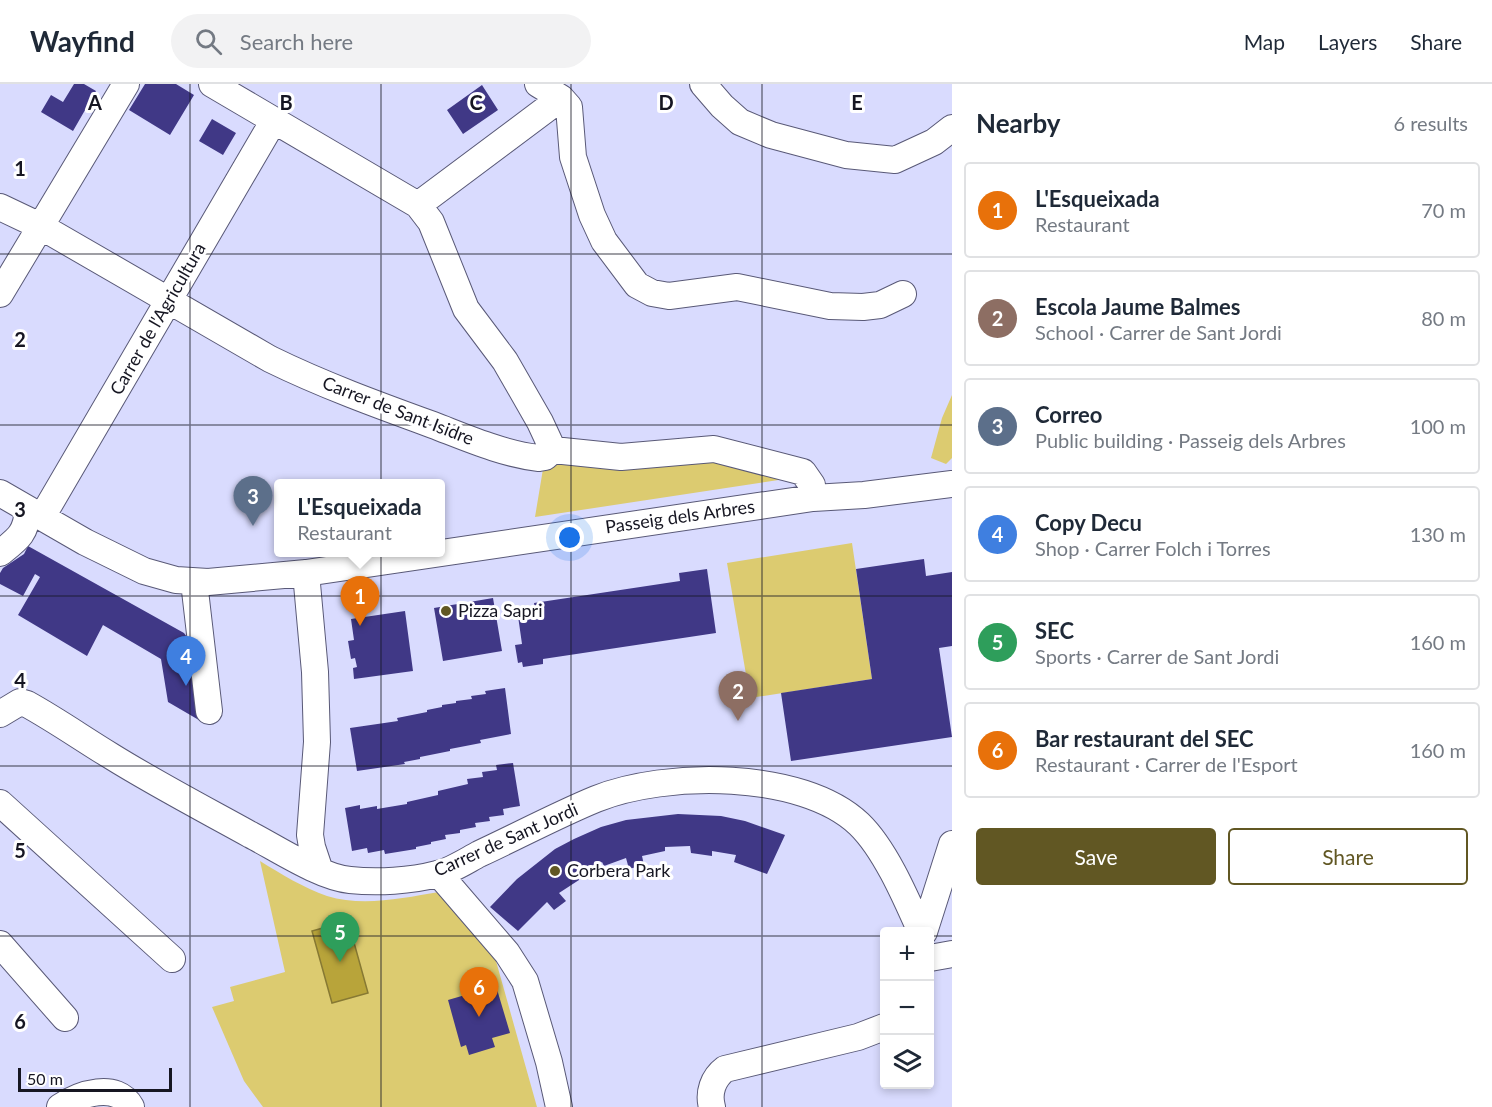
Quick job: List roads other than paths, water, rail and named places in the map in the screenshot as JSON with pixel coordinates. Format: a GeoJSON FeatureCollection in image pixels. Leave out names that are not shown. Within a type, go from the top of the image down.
{"type":"FeatureCollection","features":[{"type":"Feature","properties":{"kind":"street"},"geometry":{"type":"LineString","coordinates":[[0,294],[126,84]]}},
{"type":"Feature","properties":{"kind":"street"},"geometry":{"type":"LineString","coordinates":[[212,84],[418,205],[431,222],[466,309],[505,361],[540,422],[553,450]]}},
{"type":"Feature","properties":{"kind":"street"},"geometry":{"type":"LineString","coordinates":[[538,84],[561,98],[569,107],[573,157],[591,215],[604,241],[638,285],[652,293],[669,296],[737,286],[830,306],[863,307],[880,304],[903,294]]}},
{"type":"Feature","properties":{"kind":"street"},"geometry":{"type":"LineString","coordinates":[[702,84],[740,122],[771,135],[846,155],[895,160],[934,142],[952,128]]}},
{"type":"Feature","properties":{"kind":"street"},"geometry":{"type":"LineString","coordinates":[[418,205],[561,98]]}},
{"type":"Feature","properties":{"kind":"street","name":"Carrer de l'Agricultura"},"geometry":{"type":"LineString","coordinates":[[0,554],[21,537],[27,523],[169,301],[274,120]]}},
{"type":"Feature","properties":{"kind":"street","name":"Carrer de Sant Isidre"},"geometry":{"type":"LineString","coordinates":[[0,207],[40,226],[270,359],[332,388],[483,444],[539,458],[545,457],[553,450],[621,456],[714,449],[803,472],[812,485],[813,498]]}},
{"type":"Feature","properties":{"kind":"street","name":"Passeig dels Arbres"},"geometry":{"type":"LineString","coordinates":[[445,552],[813,498],[864,495],[952,484]]}},
{"type":"Feature","properties":{"kind":"street","name":"Passeig dels Arbres"},"geometry":{"type":"LineString","coordinates":[[0,493],[85,542],[144,571],[176,580],[194,582],[258,579],[414,557]]}},
{"type":"Feature","properties":{"kind":"street"},"geometry":{"type":"LineString","coordinates":[[306,573],[315,672],[317,742],[310,835],[320,871]]}},
{"type":"Feature","properties":{"kind":"street"},"geometry":{"type":"LineString","coordinates":[[194,582],[209,711]]}},
{"type":"Feature","properties":{"kind":"street","name":"Carrer de Sant Jordi"},"geometry":{"type":"LineString","coordinates":[[0,714],[20,702],[27,704],[111,757],[286,854],[320,871],[346,879],[376,882],[439,874],[598,798],[645,784],[692,780],[775,786],[815,796],[860,825],[884,857],[920,927]]}},
{"type":"Feature","properties":{"kind":"street"},"geometry":{"type":"LineString","coordinates":[[0,803],[172,959]]}},
{"type":"Feature","properties":{"kind":"street"},"geometry":{"type":"LineString","coordinates":[[924,927],[952,844]]}},
{"type":"Feature","properties":{"kind":"street"},"geometry":{"type":"LineString","coordinates":[[439,874],[507,953],[525,981],[560,1107]]}},
{"type":"Feature","properties":{"kind":"street"},"geometry":{"type":"LineString","coordinates":[[904,893],[929,894],[938,891]]}},
{"type":"Feature","properties":{"kind":"street"},"geometry":{"type":"LineString","coordinates":[[934,957],[952,954]]}},
{"type":"Feature","properties":{"kind":"street"},"geometry":{"type":"LineString","coordinates":[[4,957],[65,1018]]}},
{"type":"Feature","properties":{"kind":"street"},"geometry":{"type":"LineString","coordinates":[[712,1107],[710,1099],[713,1083],[725,1069],[858,1037],[880,1029]]}},
{"type":"Feature","properties":{"kind":"street"},"geometry":{"type":"LineString","coordinates":[[60,1107],[90,1092],[102,1092],[123,1097],[131,1107]]}},
{"type":"Feature","properties":{"kind":"place","name":"Correo"},"geometry":{"type":"Point","coordinates":[253,526]}},
{"type":"Feature","properties":{"kind":"place","name":"Pizza Sapri"},"geometry":{"type":"Point","coordinates":[446,611]}},
{"type":"Feature","properties":{"kind":"place","name":"L'Esqueixada"},"geometry":{"type":"Point","coordinates":[360,626]}},
{"type":"Feature","properties":{"kind":"place","name":"Copy Decu"},"geometry":{"type":"Point","coordinates":[186,686]}},
{"type":"Feature","properties":{"kind":"place","name":"Escola Jaume Balmes"},"geometry":{"type":"Point","coordinates":[738,721]}},
{"type":"Feature","properties":{"kind":"place","name":"Corbera Park"},"geometry":{"type":"Point","coordinates":[555,871]}},
{"type":"Feature","properties":{"kind":"place","name":"SEC"},"geometry":{"type":"Point","coordinates":[340,962]}},
{"type":"Feature","properties":{"kind":"place","name":"Bar restaurant del SEC"},"geometry":{"type":"Point","coordinates":[479,1017]}}]}
